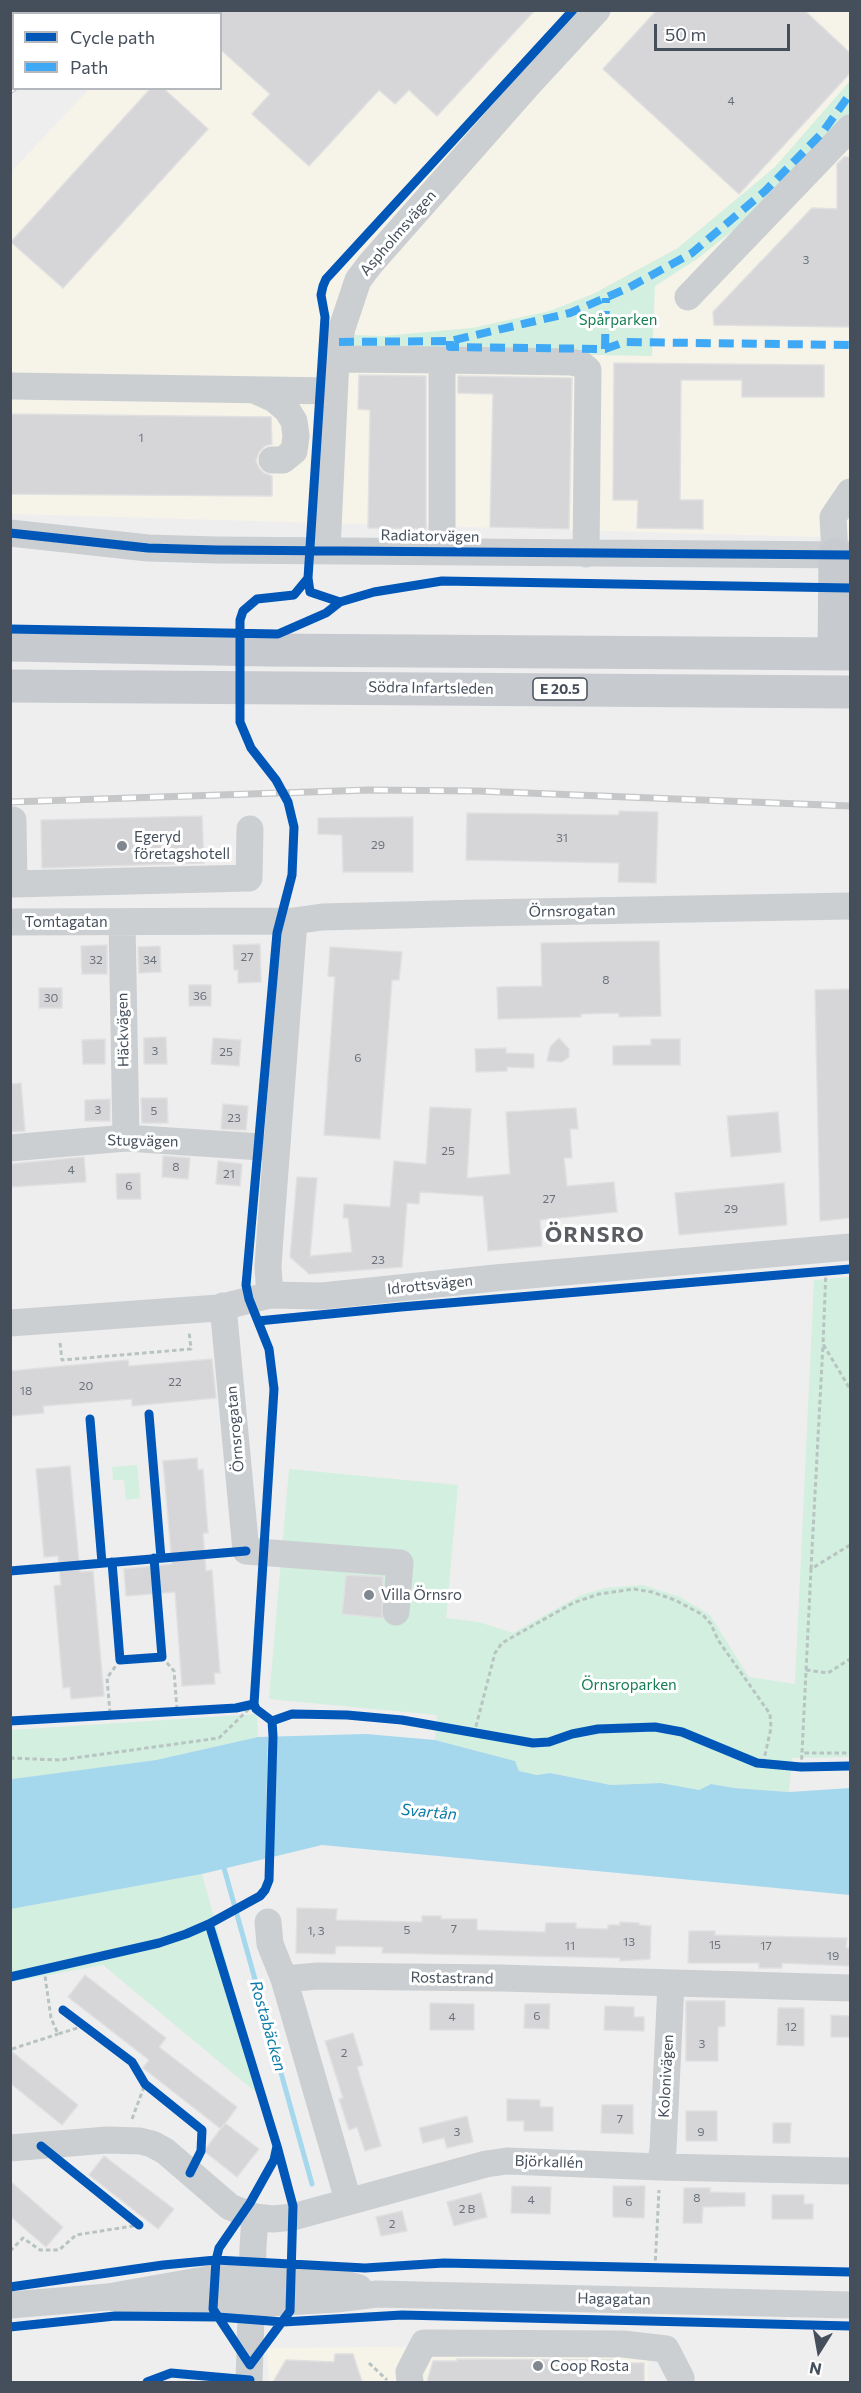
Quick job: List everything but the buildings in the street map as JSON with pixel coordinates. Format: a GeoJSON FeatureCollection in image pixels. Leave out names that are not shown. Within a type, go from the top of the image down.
{"type":"FeatureCollection","features":[{"type":"Feature","properties":{"kind":"main road"},"geometry":{"type":"LineString","coordinates":[[16,645],[267,650],[842,654],[843,555]]}},
{"type":"Feature","properties":{"kind":"main road","name":"Södra Infartsleden"},"geometry":{"type":"LineString","coordinates":[[10,686],[269,686],[850,692]]}},
{"type":"Feature","properties":{"kind":"street","name":"Aspholmsvägen"},"geometry":{"type":"LineString","coordinates":[[327,550],[336,359],[350,299],[358,280],[597,10]]}},
{"type":"Feature","properties":{"kind":"street"},"geometry":{"type":"LineString","coordinates":[[688,297],[850,128]]}},
{"type":"Feature","properties":{"kind":"street"},"geometry":{"type":"LineString","coordinates":[[336,359],[581,364],[588,370],[586,554]]}},
{"type":"Feature","properties":{"kind":"street"},"geometry":{"type":"LineString","coordinates":[[442,360],[442,552]]}},
{"type":"Feature","properties":{"kind":"street"},"geometry":{"type":"LineString","coordinates":[[10,386],[334,391]]}},
{"type":"Feature","properties":{"kind":"street"},"geometry":{"type":"LineString","coordinates":[[253,390],[274,399],[294,421],[296,436],[294,451],[283,460],[272,460]]}},
{"type":"Feature","properties":{"kind":"street"},"geometry":{"type":"LineString","coordinates":[[843,555],[833,517],[850,492]]}},
{"type":"Feature","properties":{"kind":"street","name":"Radiatorvägen"},"geometry":{"type":"LineString","coordinates":[[10,533],[148,548],[843,555]]}},
{"type":"Feature","properties":{"kind":"street"},"geometry":{"type":"LineString","coordinates":[[13,820],[14,884],[249,878],[250,829]]}},
{"type":"Feature","properties":{"kind":"street","name":"Häckvägen"},"geometry":{"type":"LineString","coordinates":[[126,1138],[130,922],[136,880]]}},
{"type":"Feature","properties":{"kind":"street","name":"Örnsrogatan"},"geometry":{"type":"LineString","coordinates":[[130,922],[294,921],[322,917],[468,913],[850,906]]}},
{"type":"Feature","properties":{"kind":"street"},"geometry":{"type":"LineString","coordinates":[[270,1295],[268,1267],[294,921]]}},
{"type":"Feature","properties":{"kind":"street","name":"Tomtagatan"},"geometry":{"type":"LineString","coordinates":[[10,922],[130,922]]}},
{"type":"Feature","properties":{"kind":"street","name":"Stugvägen"},"geometry":{"type":"LineString","coordinates":[[10,1148],[126,1138],[276,1148]]}},
{"type":"Feature","properties":{"kind":"street","name":"Idrottsvägen"},"geometry":{"type":"LineString","coordinates":[[10,1323],[187,1310],[223,1306],[270,1295],[322,1296],[495,1278],[825,1266],[850,1247]]}},
{"type":"Feature","properties":{"kind":"street","name":"Örnsrogatan"},"geometry":{"type":"LineString","coordinates":[[223,1306],[246,1551],[400,1563],[396,1612]]}},
{"type":"Feature","properties":{"kind":"street"},"geometry":{"type":"LineString","coordinates":[[268,1922],[270,1944],[284,1979],[348,2200]]}},
{"type":"Feature","properties":{"kind":"street","name":"Rostastrand"},"geometry":{"type":"LineString","coordinates":[[284,1979],[298,1976],[375,1976],[850,1988]]}},
{"type":"Feature","properties":{"kind":"street","name":"Kolonivägen"},"geometry":{"type":"LineString","coordinates":[[660,2167],[663,2149],[671,1984]]}},
{"type":"Feature","properties":{"kind":"street","name":"Björkallén"},"geometry":{"type":"LineString","coordinates":[[10,2148],[124,2140],[152,2144],[165,2151],[230,2207],[255,2217],[285,2219],[348,2200],[486,2164],[507,2161],[850,2171]]}},
{"type":"Feature","properties":{"kind":"street"},"geometry":{"type":"LineString","coordinates":[[249,2382],[255,2217]]}},
{"type":"Feature","properties":{"kind":"street","name":"Hagagatan"},"geometry":{"type":"LineString","coordinates":[[10,2305],[108,2297],[215,2278],[252,2291],[291,2277],[339,2282],[377,2294],[850,2305]]}},
{"type":"Feature","properties":{"kind":"street"},"geometry":{"type":"LineString","coordinates":[[410,2382],[410,2372],[424,2343],[623,2344],[666,2349],[681,2378]]}},
{"type":"Feature","properties":{"kind":"path"},"geometry":{"type":"LineString","coordinates":[[801,1767],[825,1266]]}},
{"type":"Feature","properties":{"kind":"path"},"geometry":{"type":"LineString","coordinates":[[58,1320],[62,1360],[190,1349],[187,1310]]}},
{"type":"Feature","properties":{"kind":"path"},"geometry":{"type":"LineString","coordinates":[[823,1344],[850,1389]]}},
{"type":"Feature","properties":{"kind":"path"},"geometry":{"type":"LineString","coordinates":[[811,1569],[850,1545]]}},
{"type":"Feature","properties":{"kind":"path"},"geometry":{"type":"LineString","coordinates":[[464,1732],[478,1735],[495,1653],[502,1643],[573,1603],[599,1594],[634,1589],[675,1600],[703,1615],[711,1624],[718,1640],[770,1714],[771,1728],[764,1764]]}},
{"type":"Feature","properties":{"kind":"path"},"geometry":{"type":"LineString","coordinates":[[161,1646],[162,1657],[174,1671],[181,1710],[166,1711]]}},
{"type":"Feature","properties":{"kind":"path"},"geometry":{"type":"LineString","coordinates":[[110,1713],[107,1678],[125,1660],[119,1649]]}},
{"type":"Feature","properties":{"kind":"path"},"geometry":{"type":"LineString","coordinates":[[151,1658],[162,1657]]}},
{"type":"Feature","properties":{"kind":"path"},"geometry":{"type":"LineString","coordinates":[[806,1670],[828,1672],[850,1659]]}},
{"type":"Feature","properties":{"kind":"path"},"geometry":{"type":"LineString","coordinates":[[255,1692],[254,1704],[256,1709],[264,1715]]}},
{"type":"Feature","properties":{"kind":"path"},"geometry":{"type":"LineString","coordinates":[[236,1708],[254,1704]]}},
{"type":"Feature","properties":{"kind":"path"},"geometry":{"type":"LineString","coordinates":[[12,1754],[60,1760],[219,1738],[254,1704]]}},
{"type":"Feature","properties":{"kind":"path"},"geometry":{"type":"LineString","coordinates":[[99,1714],[121,1713]]}},
{"type":"Feature","properties":{"kind":"path"},"geometry":{"type":"LineString","coordinates":[[802,1753],[850,1753]]}},
{"type":"Feature","properties":{"kind":"path"},"geometry":{"type":"LineString","coordinates":[[33,1972],[56,1966]]}},
{"type":"Feature","properties":{"kind":"path"},"geometry":{"type":"LineString","coordinates":[[44,1969],[51,2018],[58,2034]]}},
{"type":"Feature","properties":{"kind":"path"},"geometry":{"type":"LineString","coordinates":[[12,2049],[58,2034],[81,2023],[94,2033]]}},
{"type":"Feature","properties":{"kind":"path"},"geometry":{"type":"LineString","coordinates":[[124,2140],[142,2080],[153,2090]]}},
{"type":"Feature","properties":{"kind":"path"},"geometry":{"type":"LineString","coordinates":[[655,2268],[660,2167]]}},
{"type":"Feature","properties":{"kind":"path"},"geometry":{"type":"LineString","coordinates":[[130,2217],[139,2225]]}},
{"type":"Feature","properties":{"kind":"path"},"geometry":{"type":"LineString","coordinates":[[10,2251],[20,2235],[40,2250],[59,2250],[76,2235],[139,2225]]}},
{"type":"Feature","properties":{"kind":"path"},"geometry":{"type":"LineString","coordinates":[[644,2268],[667,2268]]}},
{"type":"Feature","properties":{"kind":"path"},"geometry":{"type":"LineString","coordinates":[[365,2352],[374,2382]]}},
{"type":"Feature","properties":{"kind":"path"},"geometry":{"type":"LineString","coordinates":[[369,2363],[389,2382]]}},
{"type":"Feature","properties":{"kind":"shaded area"},"geometry":{"type":"Polygon","coordinates":[[[850,11],[850,538],[11,514],[10,173],[88,90],[222,90],[222,12],[160,12],[850,11]]]}},
{"type":"Feature","properties":{"kind":"shaded area"},"geometry":{"type":"Polygon","coordinates":[[[472,2346],[647,2351],[648,2382],[269,2382],[267,2348],[472,2346]]]}},
{"type":"Feature","properties":{"kind":"green space","name":"Spårparken"},"geometry":{"type":"Polygon","coordinates":[[[850,81],[850,116],[755,213],[697,259],[655,286],[652,356],[353,350],[354,335],[383,336],[472,328],[550,311],[593,294],[678,248],[775,167],[850,81]]]}},
{"type":"Feature","properties":{"kind":"green space","name":"Örnsroparken"},"geometry":{"type":"Polygon","coordinates":[[[850,1277],[850,1757],[792,1758],[789,1792],[711,1784],[699,1790],[661,1783],[611,1785],[550,1773],[537,1775],[518,1771],[515,1761],[435,1740],[437,1715],[269,1699],[289,1469],[458,1485],[446,1618],[479,1622],[513,1633],[579,1596],[605,1588],[643,1585],[680,1597],[710,1615],[749,1677],[795,1684],[814,1280],[850,1277]]]}},
{"type":"Feature","properties":{"kind":"green space"},"geometry":{"type":"Polygon","coordinates":[[[137,1465],[140,1498],[126,1500],[124,1480],[113,1480],[112,1467],[137,1465]]]}},
{"type":"Feature","properties":{"kind":"green space"},"geometry":{"type":"Polygon","coordinates":[[[257,1714],[258,1737],[156,1760],[11,1780],[11,1730],[257,1714]]]}},
{"type":"Feature","properties":{"kind":"green space"},"geometry":{"type":"Polygon","coordinates":[[[202,1874],[264,2099],[103,1965],[11,1982],[11,1909],[202,1874]]]}},
{"type":"Feature","properties":{"kind":"water","name":"Svartån"},"geometry":{"type":"Polygon","coordinates":[[[366,1734],[435,1740],[515,1761],[519,1771],[537,1775],[550,1773],[611,1785],[661,1783],[699,1790],[711,1784],[789,1792],[850,1788],[850,1895],[322,1845],[202,1874],[11,1909],[11,1780],[13,1779],[156,1760],[258,1737],[366,1734]]]}},
{"type":"Feature","properties":{"kind":"pier"},"geometry":{"type":"Polygon","coordinates":[[[268,1737],[277,1737],[273,1860],[265,1861],[268,1737]]]}},
{"type":"Feature","properties":{"kind":"waterway","name":"Rostabäcken"},"geometry":{"type":"LineString","coordinates":[[224,1868],[312,2184]]}},
{"type":"Feature","properties":{"kind":"railway"},"geometry":{"type":"LineString","coordinates":[[10,802],[369,790],[478,791],[850,806]]}},
{"type":"Feature","properties":{"kind":"marked path"},"geometry":{"type":"LineString","coordinates":[[339,342],[450,341],[570,313],[628,288],[692,253],[765,191],[822,133],[850,94]]}},
{"type":"Feature","properties":{"kind":"marked path"},"geometry":{"type":"LineString","coordinates":[[605,349],[606,298]]}},
{"type":"Feature","properties":{"kind":"marked path"},"geometry":{"type":"LineString","coordinates":[[450,341],[450,347],[605,349],[625,342],[850,345]]}},
{"type":"Feature","properties":{"kind":"cycle path"},"geometry":{"type":"LineString","coordinates":[[340,602],[310,592],[308,578],[325,317],[321,295],[323,286],[326,279],[573,10]]}},
{"type":"Feature","properties":{"kind":"cycle path"},"geometry":{"type":"LineString","coordinates":[[10,533],[148,548],[217,550],[850,555]]}},
{"type":"Feature","properties":{"kind":"cycle path"},"geometry":{"type":"LineString","coordinates":[[10,1977],[159,1943],[186,1934],[260,1896],[269,1880],[272,1721],[256,1709],[254,1704],[274,1389],[269,1349],[249,1299],[246,1285],[277,933],[292,875],[294,827],[288,802],[276,780],[251,748],[240,722],[240,620],[243,611],[257,599],[294,595],[308,578]]}},
{"type":"Feature","properties":{"kind":"cycle path"},"geometry":{"type":"LineString","coordinates":[[10,629],[278,634],[326,613],[340,602],[374,592],[442,581],[850,588]]}},
{"type":"Feature","properties":{"kind":"cycle path"},"geometry":{"type":"LineString","coordinates":[[258,1321],[850,1269]]}},
{"type":"Feature","properties":{"kind":"cycle path"},"geometry":{"type":"LineString","coordinates":[[149,1414],[161,1558]]}},
{"type":"Feature","properties":{"kind":"cycle path"},"geometry":{"type":"LineString","coordinates":[[90,1419],[102,1563]]}},
{"type":"Feature","properties":{"kind":"cycle path"},"geometry":{"type":"LineString","coordinates":[[10,1571],[246,1551]]}},
{"type":"Feature","properties":{"kind":"cycle path"},"geometry":{"type":"LineString","coordinates":[[112,1562],[120,1660],[162,1657],[154,1558]]}},
{"type":"Feature","properties":{"kind":"cycle path"},"geometry":{"type":"LineString","coordinates":[[10,1721],[236,1708],[254,1704]]}},
{"type":"Feature","properties":{"kind":"cycle path"},"geometry":{"type":"LineString","coordinates":[[272,1721],[292,1714],[347,1715],[402,1720],[533,1743],[549,1742],[572,1734],[598,1729],[655,1727],[682,1732],[757,1763],[801,1767],[850,1766]]}},
{"type":"Feature","properties":{"kind":"cycle path"},"geometry":{"type":"LineString","coordinates":[[209,1924],[277,2146],[293,2206],[290,2311],[250,2365],[213,2309],[216,2260],[219,2248],[250,2203],[274,2160],[277,2146]]}},
{"type":"Feature","properties":{"kind":"cycle path"},"geometry":{"type":"LineString","coordinates":[[63,2010],[132,2062],[145,2084],[202,2130],[201,2151],[190,2173]]}},
{"type":"Feature","properties":{"kind":"cycle path"},"geometry":{"type":"LineString","coordinates":[[41,2146],[139,2225]]}},
{"type":"Feature","properties":{"kind":"cycle path"},"geometry":{"type":"LineString","coordinates":[[10,2287],[163,2265],[216,2260],[365,2268],[444,2263],[850,2272]]}},
{"type":"Feature","properties":{"kind":"cycle path"},"geometry":{"type":"LineString","coordinates":[[10,2327],[115,2316],[218,2317],[283,2322],[402,2315],[850,2326]]}},
{"type":"Feature","properties":{"kind":"cycle path"},"geometry":{"type":"LineString","coordinates":[[147,2382],[171,2373],[250,2380]]}},
{"type":"Feature","properties":{"kind":"place","name":"Egeryd företagshotell"},"geometry":{"type":"Point","coordinates":[122,846]}},
{"type":"Feature","properties":{"kind":"place","name":"Villa Örnsro"},"geometry":{"type":"Point","coordinates":[369,1595]}},
{"type":"Feature","properties":{"kind":"place","name":"Coop Rosta"},"geometry":{"type":"Point","coordinates":[538,2366]}},
{"type":"Feature","properties":{"kind":"district","name":"ÖRNSRO"},"geometry":{"type":"Point","coordinates":[595,1235]}}]}
